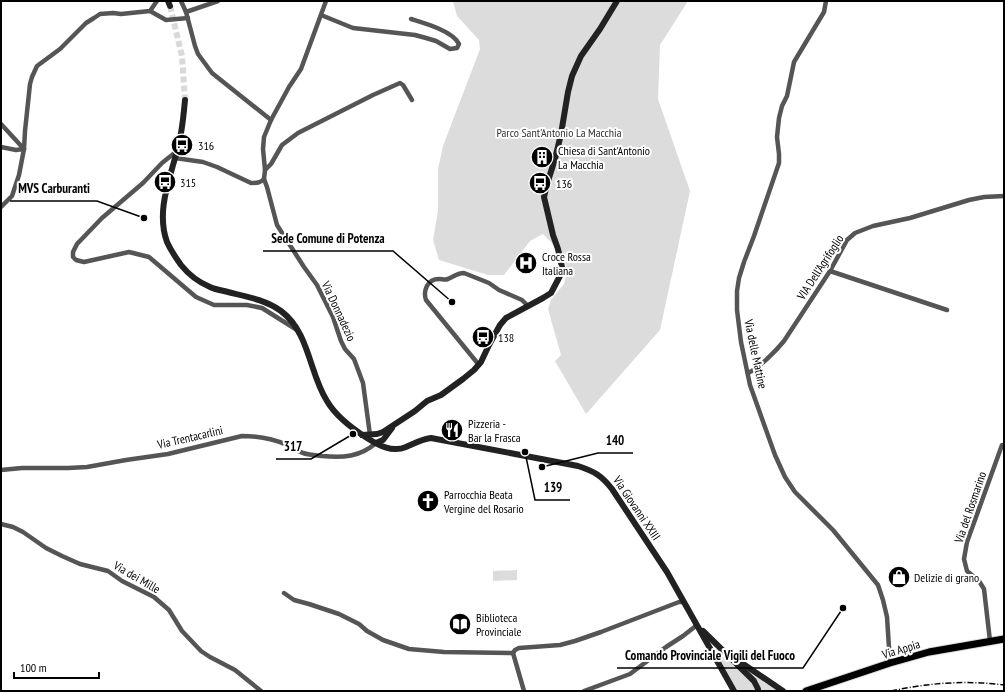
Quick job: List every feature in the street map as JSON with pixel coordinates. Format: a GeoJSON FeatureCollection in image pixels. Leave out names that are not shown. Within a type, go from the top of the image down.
{"type":"FeatureCollection","features":[{"type":"Feature","properties":{"kind":"main road"},"geometry":{"type":"LineString","coordinates":[[362,435],[380,433],[394,425],[427,401],[441,395],[456,384],[479,365],[500,325],[506,318],[551,292],[561,274],[562,267],[544,197],[561,134],[572,76],[581,56],[617,1]]}},
{"type":"Feature","properties":{"kind":"main road"},"geometry":{"type":"LineString","coordinates":[[185,100],[181,133],[162,211],[163,226],[167,241],[173,254],[186,270],[198,281],[211,288],[259,300],[269,304],[281,312],[292,323],[306,345],[321,390],[327,403],[342,419],[362,435],[376,443],[392,449]]}},
{"type":"Feature","properties":{"kind":"main road"},"geometry":{"type":"LineString","coordinates":[[376,443],[383,440],[394,425]]}},
{"type":"Feature","properties":{"kind":"main road"},"geometry":{"type":"LineString","coordinates":[[376,443],[380,433]]}},
{"type":"Feature","properties":{"kind":"main road"},"geometry":{"type":"LineString","coordinates":[[387,435],[387,442],[392,449]]}},
{"type":"Feature","properties":{"kind":"main road","name":"Via Giovanni XXIII"},"geometry":{"type":"LineString","coordinates":[[392,449],[404,448],[424,438],[431,438],[578,466],[590,470],[604,480],[612,489],[667,572],[698,626]]}},
{"type":"Feature","properties":{"kind":"main road"},"geometry":{"type":"LineString","coordinates":[[698,626],[754,681],[758,691]]}},
{"type":"Feature","properties":{"kind":"main road"},"geometry":{"type":"LineString","coordinates":[[698,626],[712,654],[734,691]]}},
{"type":"Feature","properties":{"kind":"main road","name":"Via Appia"},"geometry":{"type":"LineString","coordinates":[[806,691],[890,663],[929,652],[1004,639]]}},
{"type":"Feature","properties":{"kind":"main road"},"geometry":{"type":"LineString","coordinates":[[720,648],[783,691]]}},
{"type":"Feature","properties":{"kind":"street"},"geometry":{"type":"LineString","coordinates":[[150,11],[157,1]]}},
{"type":"Feature","properties":{"kind":"street"},"geometry":{"type":"LineString","coordinates":[[181,1],[188,18],[198,54],[212,73],[271,120]]}},
{"type":"Feature","properties":{"kind":"street"},"geometry":{"type":"LineString","coordinates":[[186,12],[218,1]]}},
{"type":"Feature","properties":{"kind":"street","name":"Via Donnadezio"},"geometry":{"type":"LineString","coordinates":[[326,1],[301,69],[289,87],[266,132],[263,142],[264,179],[277,225],[317,285],[333,317],[341,341],[354,359],[357,366],[363,382],[370,435]]}},
{"type":"Feature","properties":{"kind":"street","name":"Via delle Mattine"},"geometry":{"type":"LineString","coordinates":[[826,1],[824,12],[794,62],[787,96],[782,106],[777,137],[779,163],[739,278],[737,290],[739,332],[750,385],[775,455],[785,477],[795,492],[833,530],[878,585],[887,617],[890,663]]}},
{"type":"Feature","properties":{"kind":"street"},"geometry":{"type":"LineString","coordinates":[[1,208],[12,196],[19,175],[24,149],[30,84],[37,66],[60,49],[86,23],[100,14],[121,14],[150,11],[166,20],[188,18]]}},
{"type":"Feature","properties":{"kind":"street"},"geometry":{"type":"LineString","coordinates":[[320,16],[353,28],[426,38],[436,41],[450,49],[458,47],[458,41],[445,32],[434,26],[411,19]]}},
{"type":"Feature","properties":{"kind":"street"},"geometry":{"type":"LineString","coordinates":[[264,170],[271,164],[282,145],[298,133],[379,92],[400,83],[403,85],[412,100]]}},
{"type":"Feature","properties":{"kind":"street"},"geometry":{"type":"LineString","coordinates":[[1,124],[24,149]]}},
{"type":"Feature","properties":{"kind":"street"},"geometry":{"type":"LineString","coordinates":[[1,147],[16,150],[24,149]]}},
{"type":"Feature","properties":{"kind":"street"},"geometry":{"type":"LineString","coordinates":[[177,151],[162,162],[143,183],[102,218],[77,244],[73,252],[73,257],[76,260],[84,262],[129,252],[149,257],[196,297],[214,305],[247,305],[262,308],[298,331]]}},
{"type":"Feature","properties":{"kind":"street"},"geometry":{"type":"LineString","coordinates":[[175,158],[203,162],[222,169],[251,183],[257,183],[264,179]]}},
{"type":"Feature","properties":{"kind":"street","name":"VIA Dell'Agrifoglio"},"geometry":{"type":"LineString","coordinates":[[748,373],[753,371],[784,341],[830,271],[847,240],[855,234],[873,226],[910,218],[969,200],[984,197],[1004,196]]}},
{"type":"Feature","properties":{"kind":"street"},"geometry":{"type":"LineString","coordinates":[[830,271],[947,310]]}},
{"type":"Feature","properties":{"kind":"street"},"geometry":{"type":"LineString","coordinates":[[479,365],[426,300],[424,296],[426,286],[434,280],[447,279],[460,273],[464,273],[489,283],[499,290],[522,300],[528,306]]}},
{"type":"Feature","properties":{"kind":"street","name":"Via Trentacarlini"},"geometry":{"type":"LineString","coordinates":[[1,470],[22,468],[87,467],[168,454],[242,436],[276,441],[302,453],[336,457],[359,454],[369,449],[376,443]]}},
{"type":"Feature","properties":{"kind":"street","name":"Via del Rosmarino"},"geometry":{"type":"LineString","coordinates":[[990,641],[984,588],[979,581],[967,571],[964,558],[967,542],[1002,445]]}},
{"type":"Feature","properties":{"kind":"street","name":"Via dei Mille"},"geometry":{"type":"LineString","coordinates":[[1,524],[13,527],[23,532],[46,548],[80,564],[108,571],[122,581],[154,597],[169,610],[182,631],[201,650],[210,657],[235,670],[261,691]]}},
{"type":"Feature","properties":{"kind":"street"},"geometry":{"type":"LineString","coordinates":[[284,594],[294,600],[339,614],[359,624],[367,631],[383,640],[409,648],[444,652],[513,653],[519,648],[560,645],[601,632],[679,602],[683,602]]}},
{"type":"Feature","properties":{"kind":"street"},"geometry":{"type":"LineString","coordinates":[[584,691],[630,674],[666,647],[698,626]]}},
{"type":"Feature","properties":{"kind":"street"},"geometry":{"type":"LineString","coordinates":[[513,653],[524,691]]}},
{"type":"Feature","properties":{"kind":"green space","name":"Parco Sant'Antonio La Macchia"},"geometry":{"type":"Polygon","coordinates":[[[453,1],[688,1],[660,45],[658,99],[690,191],[660,330],[586,414],[555,361],[561,355],[548,309],[551,300],[564,284],[567,271],[564,256],[543,234],[530,241],[504,275],[488,275],[439,260],[433,240],[438,211],[438,169],[443,146],[480,49],[479,40],[457,16],[453,1]]]}},
{"type":"Feature","properties":{"kind":"green space"},"geometry":{"type":"Polygon","coordinates":[[[517,570],[517,580],[493,581],[493,571],[517,570]]]}},
{"type":"Feature","properties":{"kind":"green space"},"geometry":{"type":"Polygon","coordinates":[[[712,648],[714,648],[754,684],[756,691],[737,691],[712,648]]]}},
{"type":"Feature","properties":{"kind":"green space"},"geometry":{"type":"Polygon","coordinates":[[[738,662],[777,691],[761,691],[758,681],[738,662]]]}},
{"type":"Feature","properties":{"kind":"tunnel"},"geometry":{"type":"LineString","coordinates":[[170,6],[182,56],[185,100]]}},
{"type":"Feature","properties":{"kind":"railway"},"geometry":{"type":"LineString","coordinates":[[891,691],[947,683],[990,683],[1004,685]]}},
{"type":"Feature","properties":{"kind":"place","name":"316"},"geometry":{"type":"Point","coordinates":[182,145]}},
{"type":"Feature","properties":{"kind":"place","name":"Chiesa di Sant'Antonio La Macchia"},"geometry":{"type":"Point","coordinates":[542,157]}},
{"type":"Feature","properties":{"kind":"place","name":"315"},"geometry":{"type":"Point","coordinates":[165,182]}},
{"type":"Feature","properties":{"kind":"place","name":"136"},"geometry":{"type":"Point","coordinates":[540,183]}},
{"type":"Feature","properties":{"kind":"place","name":"MVS Carburanti"},"geometry":{"type":"Point","coordinates":[144,218]}},
{"type":"Feature","properties":{"kind":"place","name":"Croce Rossa Italiana"},"geometry":{"type":"Point","coordinates":[526,263]}},
{"type":"Feature","properties":{"kind":"place","name":"Sede Comune di Potenza"},"geometry":{"type":"Point","coordinates":[452,302]}},
{"type":"Feature","properties":{"kind":"place","name":"138"},"geometry":{"type":"Point","coordinates":[483,337]}},
{"type":"Feature","properties":{"kind":"place","name":"Pizzeria - Bar la Frasca"},"geometry":{"type":"Point","coordinates":[452,430]}},
{"type":"Feature","properties":{"kind":"place","name":"317"},"geometry":{"type":"Point","coordinates":[353,434]}},
{"type":"Feature","properties":{"kind":"place","name":"139"},"geometry":{"type":"Point","coordinates":[525,452]}},
{"type":"Feature","properties":{"kind":"place","name":"140"},"geometry":{"type":"Point","coordinates":[542,467]}},
{"type":"Feature","properties":{"kind":"place","name":"Parrocchia Beata Vergine del Rosario"},"geometry":{"type":"Point","coordinates":[428,501]}},
{"type":"Feature","properties":{"kind":"place","name":"Delizie di grano"},"geometry":{"type":"Point","coordinates":[899,577]}},
{"type":"Feature","properties":{"kind":"place","name":"Comando Provinciale Vigili del Fuoco"},"geometry":{"type":"Point","coordinates":[843,608]}},
{"type":"Feature","properties":{"kind":"place","name":"Biblioteca Provinciale"},"geometry":{"type":"Point","coordinates":[460,624]}}]}
